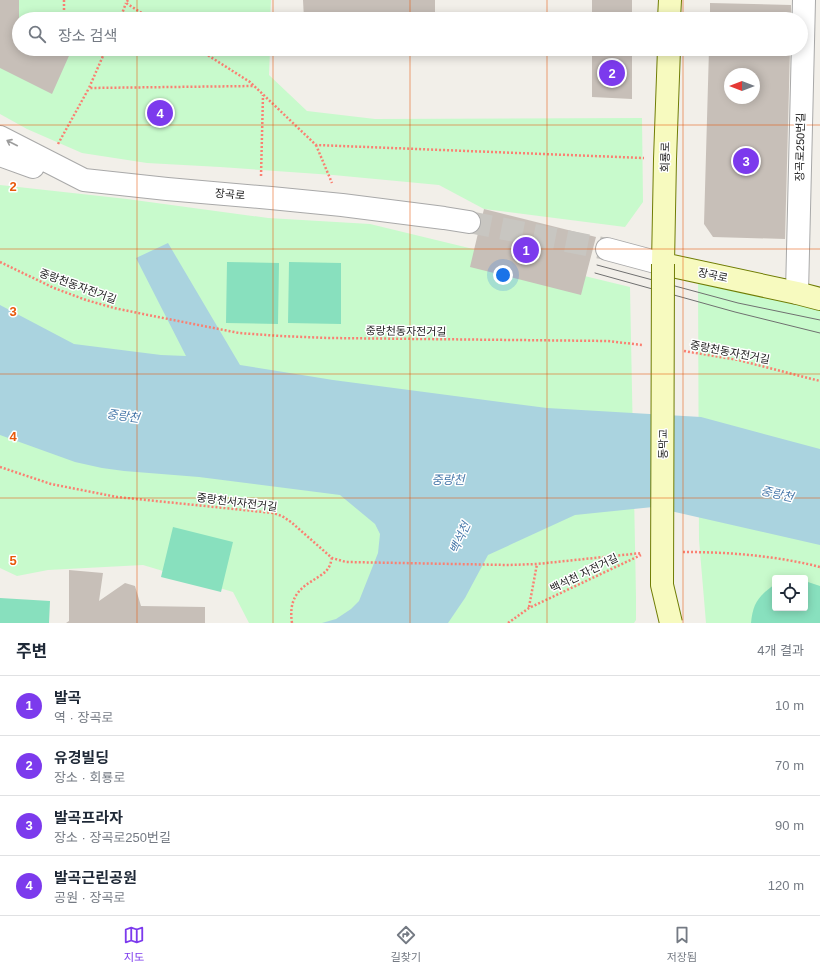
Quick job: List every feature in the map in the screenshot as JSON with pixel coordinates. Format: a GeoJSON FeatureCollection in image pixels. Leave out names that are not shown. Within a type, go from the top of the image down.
{"type":"FeatureCollection","features":[{"type":"Feature","properties":{"kind":"street"},"geometry":{"type":"LineString","coordinates":[[669,12],[670,0]]}},
{"type":"Feature","properties":{"kind":"street","name":"장곡로250번길"},"geometry":{"type":"LineString","coordinates":[[804,0],[804,12]]}},
{"type":"Feature","properties":{"kind":"street","name":"회룡로"},"geometry":{"type":"LineString","coordinates":[[664,264],[668,56]]}},
{"type":"Feature","properties":{"kind":"street","name":"장곡로250번길"},"geometry":{"type":"LineString","coordinates":[[797,293],[803,56]]}},
{"type":"Feature","properties":{"kind":"street","name":"장곡로"},"geometry":{"type":"LineString","coordinates":[[0,137],[84,180],[342,205],[469,222]]}},
{"type":"Feature","properties":{"kind":"street"},"geometry":{"type":"LineString","coordinates":[[0,155],[40,170],[84,180]]}},
{"type":"Feature","properties":{"kind":"street","name":"장곡로"},"geometry":{"type":"LineString","coordinates":[[607,249],[664,264],[820,299]]}},
{"type":"Feature","properties":{"kind":"street","name":"동막교"},"geometry":{"type":"LineString","coordinates":[[664,264],[662,585],[671,623]]}},
{"type":"Feature","properties":{"kind":"path"},"geometry":{"type":"LineString","coordinates":[[64,0],[64,12]]}},
{"type":"Feature","properties":{"kind":"path"},"geometry":{"type":"LineString","coordinates":[[123,12],[128,0]]}},
{"type":"Feature","properties":{"kind":"path"},"geometry":{"type":"LineString","coordinates":[[126,4],[139,12]]}},
{"type":"Feature","properties":{"kind":"path"},"geometry":{"type":"LineString","coordinates":[[48,161],[89,88],[103,56]]}},
{"type":"Feature","properties":{"kind":"path"},"geometry":{"type":"LineString","coordinates":[[209,56],[250,82],[316,145],[342,205]]}},
{"type":"Feature","properties":{"kind":"path"},"geometry":{"type":"LineString","coordinates":[[89,88],[254,86]]}},
{"type":"Feature","properties":{"kind":"path"},"geometry":{"type":"LineString","coordinates":[[260,197],[263,94]]}},
{"type":"Feature","properties":{"kind":"path"},"geometry":{"type":"LineString","coordinates":[[316,145],[665,159]]}},
{"type":"Feature","properties":{"kind":"path","name":"중랑천동자전거길"},"geometry":{"type":"LineString","coordinates":[[0,262],[54,288],[86,300],[148,315],[238,332],[280,336],[329,338],[608,341],[643,345]]}},
{"type":"Feature","properties":{"kind":"path","name":"중랑천동자전거길"},"geometry":{"type":"LineString","coordinates":[[679,350],[738,360],[820,381]]}},
{"type":"Feature","properties":{"kind":"path","name":"중랑천서자전거길"},"geometry":{"type":"LineString","coordinates":[[0,467],[51,484],[118,497],[273,513],[282,516],[291,522],[332,558],[346,562],[509,565]]}},
{"type":"Feature","properties":{"kind":"path","name":"백석천 자전거길"},"geometry":{"type":"LineString","coordinates":[[508,623],[529,608],[645,553]]}},
{"type":"Feature","properties":{"kind":"path"},"geometry":{"type":"LineString","coordinates":[[292,623],[291,606],[294,597],[306,584],[324,573],[332,558]]}},
{"type":"Feature","properties":{"kind":"path","name":"백석천 자전거길"},"geometry":{"type":"LineString","coordinates":[[529,608],[537,564]]}},
{"type":"Feature","properties":{"kind":"green space"},"geometry":{"type":"Polygon","coordinates":[[[0,0],[271,0],[270,12],[12,12],[12,56],[270,56],[269,75],[307,111],[375,119],[642,118],[643,202],[625,227],[484,209],[439,185],[333,175],[147,163],[82,153],[27,129],[0,114],[0,0]]]}},
{"type":"Feature","properties":{"kind":"green space"},"geometry":{"type":"Polygon","coordinates":[[[0,185],[127,199],[268,218],[370,224],[630,287],[636,597],[636,620],[634,623],[249,623],[233,592],[143,565],[48,570],[17,576],[0,568],[0,185]]]}},
{"type":"Feature","properties":{"kind":"green space"},"geometry":{"type":"Polygon","coordinates":[[[227,262],[279,263],[278,324],[226,323],[227,262]]]}},
{"type":"Feature","properties":{"kind":"green space"},"geometry":{"type":"Polygon","coordinates":[[[289,262],[341,263],[341,324],[288,323],[289,262]]]}},
{"type":"Feature","properties":{"kind":"green space"},"geometry":{"type":"Polygon","coordinates":[[[698,276],[820,308],[820,623],[706,623],[699,540],[698,276]]]}},
{"type":"Feature","properties":{"kind":"green space"},"geometry":{"type":"Polygon","coordinates":[[[173,527],[233,542],[221,592],[161,577],[173,527]]]}},
{"type":"Feature","properties":{"kind":"green space"},"geometry":{"type":"Polygon","coordinates":[[[808,582],[820,586],[820,623],[751,623],[755,605],[765,592],[772,586],[772,611],[808,611],[808,582]]]}},
{"type":"Feature","properties":{"kind":"green space"},"geometry":{"type":"Polygon","coordinates":[[[0,598],[50,601],[49,623],[0,623],[0,598]]]}},
{"type":"Feature","properties":{"kind":"water","name":"중랑천"},"geometry":{"type":"Polygon","coordinates":[[[168,243],[240,365],[333,380],[547,408],[701,417],[820,449],[820,545],[653,507],[575,515],[488,555],[465,598],[448,623],[322,623],[336,619],[351,609],[359,601],[378,553],[380,534],[375,524],[340,495],[199,477],[102,468],[75,462],[0,435],[0,305],[74,344],[161,355],[186,356],[136,258],[168,243]]]}},
{"type":"Feature","properties":{"kind":"building"},"geometry":{"type":"Polygon","coordinates":[[[0,0],[19,0],[19,12],[12,12],[12,56],[69,56],[52,94],[0,68],[0,0]]]}},
{"type":"Feature","properties":{"kind":"building"},"geometry":{"type":"Polygon","coordinates":[[[303,0],[435,0],[435,12],[304,12],[303,0]]]}},
{"type":"Feature","properties":{"kind":"building"},"geometry":{"type":"Polygon","coordinates":[[[592,0],[632,0],[632,12],[592,12],[592,0]]]}},
{"type":"Feature","properties":{"kind":"building"},"geometry":{"type":"Polygon","coordinates":[[[710,3],[791,5],[791,12],[710,12],[710,3]]]}},
{"type":"Feature","properties":{"kind":"building"},"geometry":{"type":"Polygon","coordinates":[[[592,56],[632,56],[632,99],[592,97],[592,56]]]}},
{"type":"Feature","properties":{"kind":"building"},"geometry":{"type":"Polygon","coordinates":[[[709,56],[790,56],[785,239],[713,237],[704,224],[709,56]]]}},
{"type":"Feature","properties":{"kind":"building"},"geometry":{"type":"Polygon","coordinates":[[[484,209],[596,237],[581,295],[470,267],[484,209]]]}},
{"type":"Feature","properties":{"kind":"building"},"geometry":{"type":"Polygon","coordinates":[[[69,570],[103,573],[99,601],[125,583],[135,586],[141,606],[205,607],[205,623],[66,623],[69,621],[69,570]]]}},
{"type":"Feature","properties":{"kind":"tunnel"},"geometry":{"type":"LineString","coordinates":[[469,222],[607,249]]}},
{"type":"Feature","properties":{"kind":"tram line"},"geometry":{"type":"LineString","coordinates":[[597,265],[738,303],[820,320]]}},
{"type":"Feature","properties":{"kind":"tram line"},"geometry":{"type":"LineString","coordinates":[[595,273],[735,312],[820,333]]}},
{"type":"Feature","properties":{"kind":"place","name":"유경빌딩"},"geometry":{"type":"Point","coordinates":[612,73]}},
{"type":"Feature","properties":{"kind":"place","name":"발곡근린공원"},"geometry":{"type":"Point","coordinates":[160,113]}},
{"type":"Feature","properties":{"kind":"place","name":"발곡프라자"},"geometry":{"type":"Point","coordinates":[746,161]}},
{"type":"Feature","properties":{"kind":"place","name":"발곡"},"geometry":{"type":"Point","coordinates":[526,250]}},
{"type":"Feature","properties":{"kind":"water label","name":"백석천"},"geometry":{"type":"Point","coordinates":[460,538]}}]}
